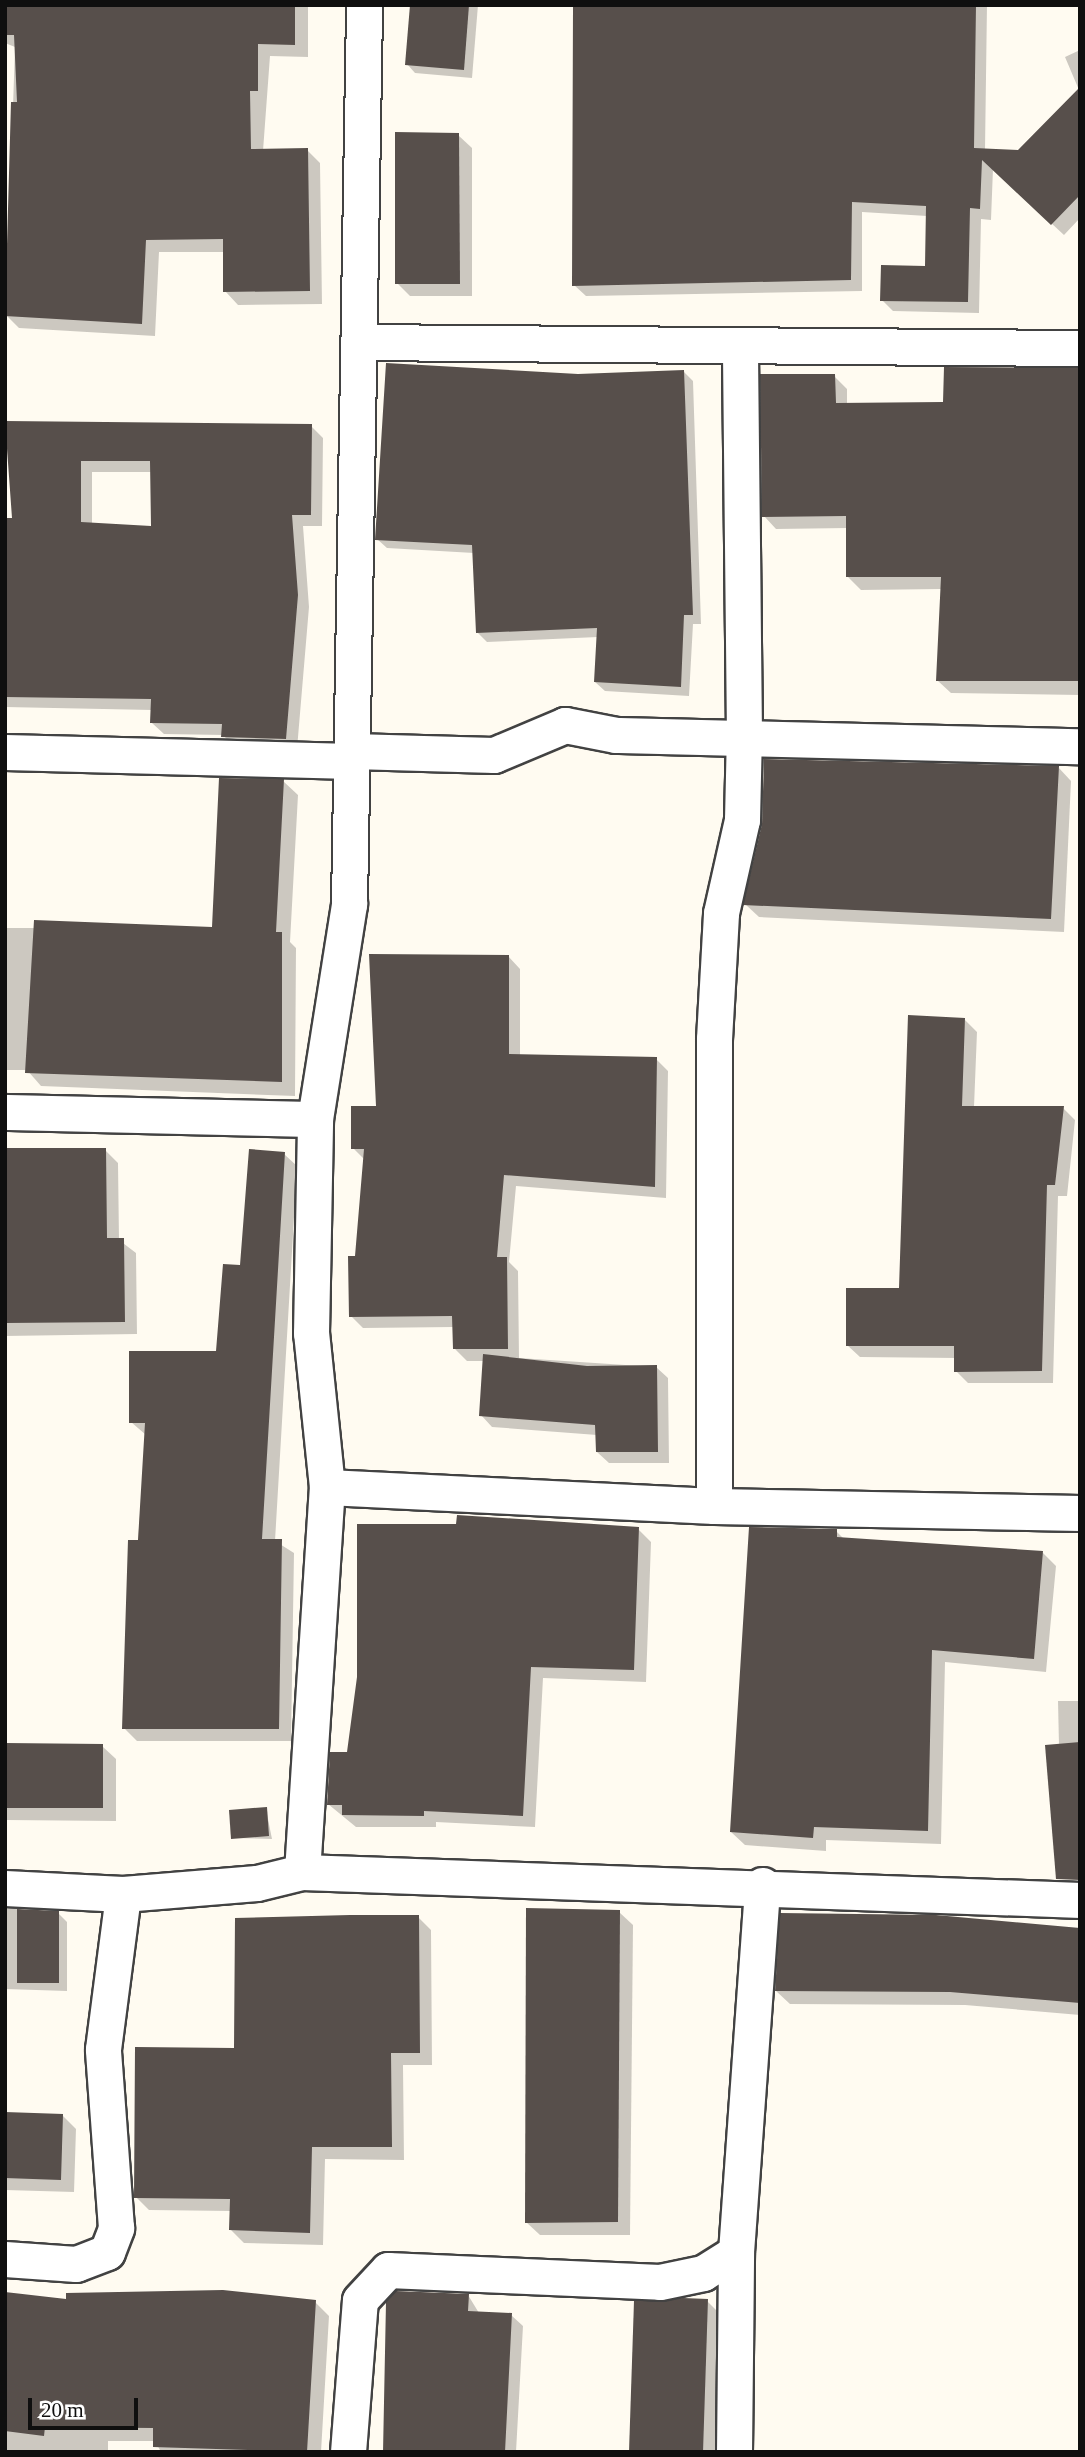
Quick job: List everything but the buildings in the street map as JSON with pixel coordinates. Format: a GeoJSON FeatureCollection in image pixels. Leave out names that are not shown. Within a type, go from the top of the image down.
{"type":"FeatureCollection","features":[{"type":"Feature","properties":{"kind":"street"},"geometry":{"type":"LineString","coordinates":[[302,1872],[327,1487],[311,1333],[315,1119],[349,904],[364,5]]}},
{"type":"Feature","properties":{"kind":"street"},"geometry":{"type":"LineString","coordinates":[[358,342],[740,349],[1080,348]]}},
{"type":"Feature","properties":{"kind":"street"},"geometry":{"type":"LineString","coordinates":[[714,1506],[714,1039],[722,913],[742,820],[744,735],[740,349]]}},
{"type":"Feature","properties":{"kind":"street"},"geometry":{"type":"LineString","coordinates":[[5,752],[494,755],[565,725],[616,734],[744,735],[1080,746]]}},
{"type":"Feature","properties":{"kind":"street"},"geometry":{"type":"LineString","coordinates":[[5,1112],[315,1119]]}},
{"type":"Feature","properties":{"kind":"street"},"geometry":{"type":"LineString","coordinates":[[327,1487],[714,1506],[1080,1513]]}},
{"type":"Feature","properties":{"kind":"street"},"geometry":{"type":"LineString","coordinates":[[5,1888],[123,1894],[257,1883],[302,1872],[762,1885],[1080,1900]]}},
{"type":"Feature","properties":{"kind":"street"},"geometry":{"type":"LineString","coordinates":[[734,2452],[736,2252],[762,1885]]}},
{"type":"Feature","properties":{"kind":"street"},"geometry":{"type":"LineString","coordinates":[[5,2259],[76,2264],[107,2252],[116,2228],[103,2049],[123,1894]]}},
{"type":"Feature","properties":{"kind":"street"},"geometry":{"type":"LineString","coordinates":[[348,2452],[360,2300],[388,2270],[660,2282],[703,2273],[736,2252]]}}]}
